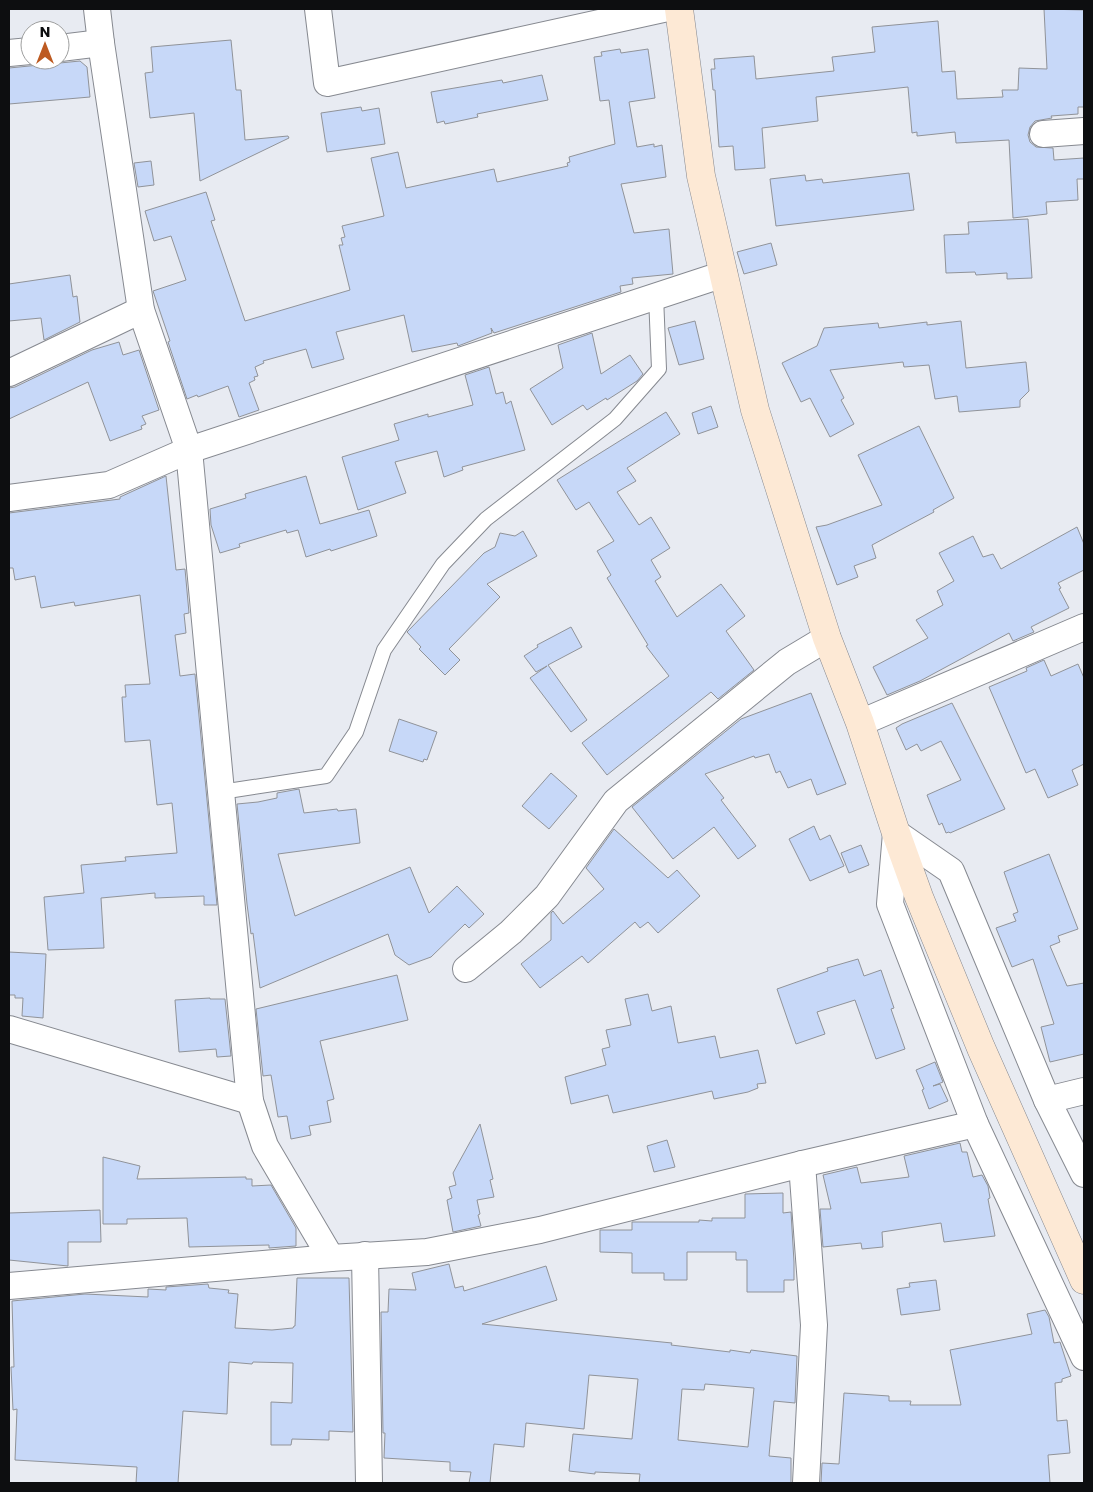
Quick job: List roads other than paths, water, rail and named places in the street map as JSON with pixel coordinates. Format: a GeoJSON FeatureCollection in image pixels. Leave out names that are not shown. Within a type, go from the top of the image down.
{"type":"FeatureCollection","features":[{"type":"Feature","properties":{"kind":"street"},"geometry":{"type":"LineString","coordinates":[[97,9],[141,310],[189,450],[250,1101],[265,1146],[331,1258]]}},
{"type":"Feature","properties":{"kind":"street"},"geometry":{"type":"LineString","coordinates":[[318,9],[327,84],[664,9]]}},
{"type":"Feature","properties":{"kind":"street"},"geometry":{"type":"LineString","coordinates":[[679,9],[701,176],[755,410],[827,638],[860,723],[919,897],[981,1048],[1084,1280]]}},
{"type":"Feature","properties":{"kind":"street"},"geometry":{"type":"LineString","coordinates":[[70,47],[101,43]]}},
{"type":"Feature","properties":{"kind":"street"},"geometry":{"type":"LineString","coordinates":[[1043,134],[1084,131]]}},
{"type":"Feature","properties":{"kind":"street"},"geometry":{"type":"LineString","coordinates":[[9,498],[108,485],[189,450],[724,274]]}},
{"type":"Feature","properties":{"kind":"street"},"geometry":{"type":"LineString","coordinates":[[9,373],[141,310]]}},
{"type":"Feature","properties":{"kind":"street"},"geometry":{"type":"LineString","coordinates":[[860,723],[1084,627]]}},
{"type":"Feature","properties":{"kind":"street"},"geometry":{"type":"LineString","coordinates":[[466,969],[511,932],[547,896],[616,801],[787,662],[827,638]]}},
{"type":"Feature","properties":{"kind":"street"},"geometry":{"type":"LineString","coordinates":[[896,833],[951,871],[1048,1100],[1084,1174]]}},
{"type":"Feature","properties":{"kind":"street"},"geometry":{"type":"LineString","coordinates":[[896,833],[890,904],[975,1124],[1084,1357]]}},
{"type":"Feature","properties":{"kind":"street"},"geometry":{"type":"LineString","coordinates":[[9,1029],[250,1101]]}},
{"type":"Feature","properties":{"kind":"street"},"geometry":{"type":"LineString","coordinates":[[1048,1100],[1084,1091]]}},
{"type":"Feature","properties":{"kind":"street"},"geometry":{"type":"LineString","coordinates":[[9,1286],[365,1255],[427,1252],[540,1230],[802,1164],[975,1124]]}},
{"type":"Feature","properties":{"kind":"street"},"geometry":{"type":"LineString","coordinates":[[802,1164],[814,1325],[806,1483]]}},
{"type":"Feature","properties":{"kind":"street"},"geometry":{"type":"LineString","coordinates":[[365,1255],[369,1483]]}},
{"type":"Feature","properties":{"kind":"lane"},"geometry":{"type":"LineString","coordinates":[[221,792],[326,776],[356,732],[384,650],[443,564],[486,519],[615,419],[658,369],[656,296]]}}]}
